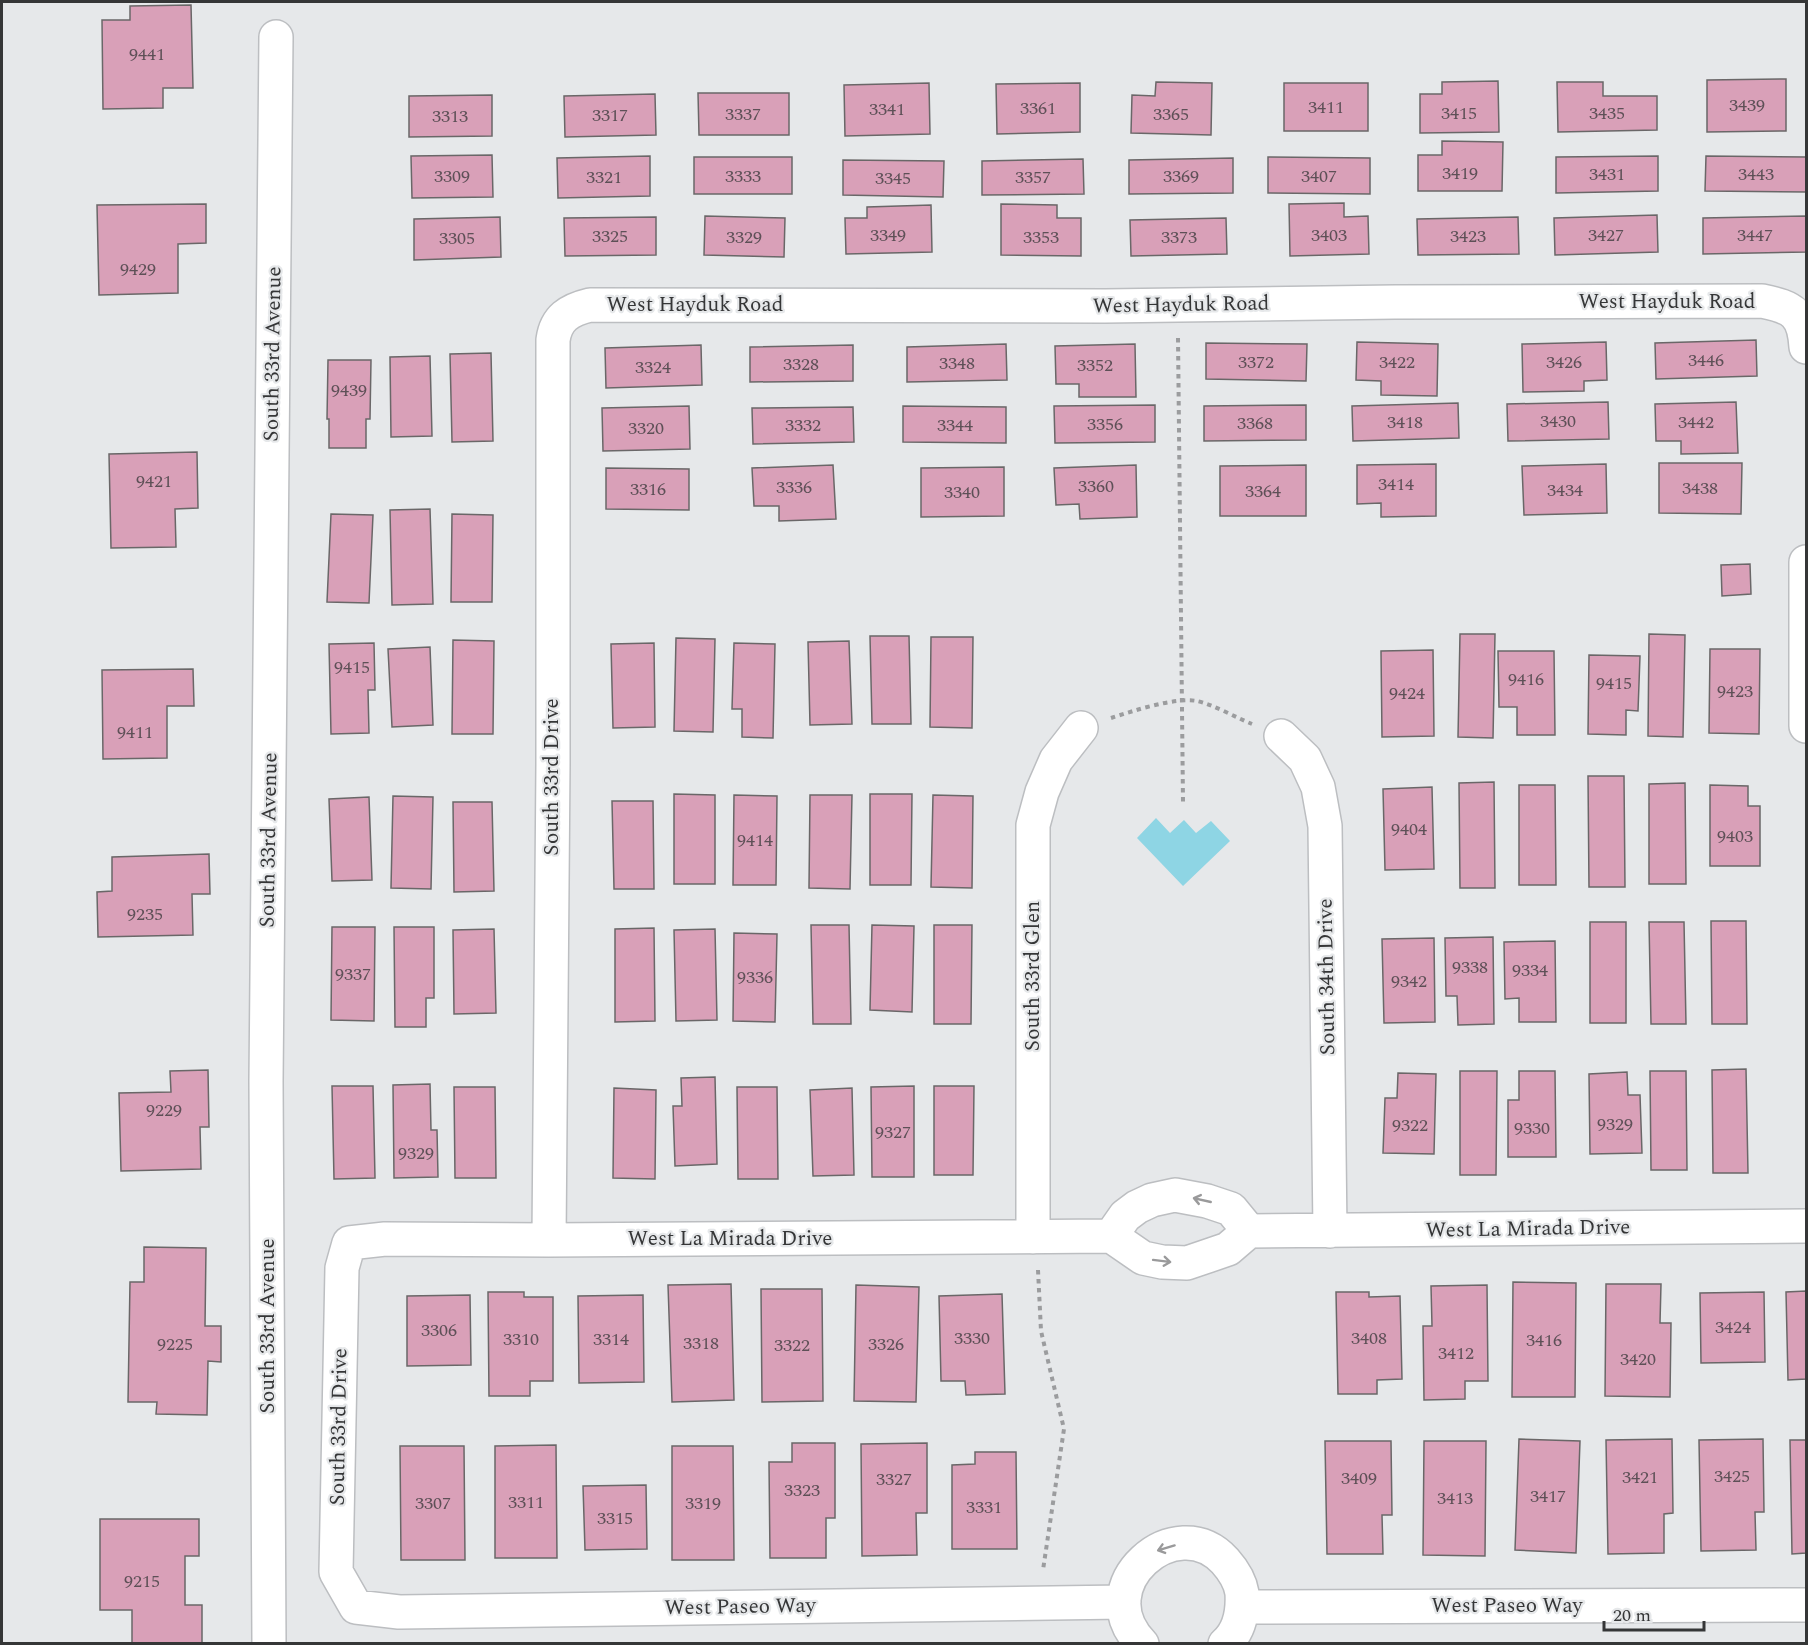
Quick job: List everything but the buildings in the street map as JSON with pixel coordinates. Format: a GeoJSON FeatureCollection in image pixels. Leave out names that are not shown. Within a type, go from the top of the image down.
{"type":"FeatureCollection","features":[{"type":"Feature","properties":{"kind":"street","name":"South 33rd Avenue"},"geometry":{"type":"LineString","coordinates":[[269,1644],[266,1069],[276,37]]}},
{"type":"Feature","properties":{"kind":"street","name":"West Hayduk Road"},"geometry":{"type":"LineString","coordinates":[[562,316],[576,308],[590,305],[1178,305],[1762,301],[1784,305],[1798,316],[1805,332],[1806,347]]}},
{"type":"Feature","properties":{"kind":"street","name":"South 33rd Drive"},"geometry":{"type":"LineString","coordinates":[[549,1240],[553,776],[553,340],[555,329],[562,316]]}},
{"type":"Feature","properties":{"kind":"street"},"geometry":{"type":"LineString","coordinates":[[1806,562],[1806,726]]}},
{"type":"Feature","properties":{"kind":"street","name":"South 33rd Glen"},"geometry":{"type":"LineString","coordinates":[[1033,1237],[1033,825],[1042,792],[1056,760],[1081,728]]}},
{"type":"Feature","properties":{"kind":"street","name":"South 34th Drive"},"geometry":{"type":"LineString","coordinates":[[1281,736],[1305,759],[1318,788],[1325,826],[1330,1231]]}},
{"type":"Feature","properties":{"kind":"street"},"geometry":{"type":"LineString","coordinates":[[1175,1195],[1208,1201],[1231,1209],[1249,1231],[1228,1250],[1186,1263],[1143,1258],[1111,1236],[1125,1216],[1137,1207],[1152,1200],[1175,1195]]}},
{"type":"Feature","properties":{"kind":"street","name":"West La Mirada Drive"},"geometry":{"type":"LineString","coordinates":[[1249,1231],[1806,1226]]}},
{"type":"Feature","properties":{"kind":"street","name":"West La Mirada Drive"},"geometry":{"type":"LineString","coordinates":[[349,1243],[385,1239],[1111,1236]]}},
{"type":"Feature","properties":{"kind":"street","name":"South 33rd Drive"},"geometry":{"type":"LineString","coordinates":[[349,1243],[342,1268],[336,1572],[356,1607]]}},
{"type":"Feature","properties":{"kind":"street"},"geometry":{"type":"LineString","coordinates":[[1142,1644],[1135,1637],[1127,1621],[1124,1602],[1127,1584],[1136,1567],[1149,1554],[1167,1545],[1186,1543],[1205,1547],[1221,1557],[1234,1571],[1241,1589],[1243,1607],[1239,1625],[1226,1644]]}},
{"type":"Feature","properties":{"kind":"street","name":"West Paseo Way"},"geometry":{"type":"LineString","coordinates":[[356,1607],[399,1612],[1124,1602]]}},
{"type":"Feature","properties":{"kind":"street","name":"West Paseo Way"},"geometry":{"type":"LineString","coordinates":[[1243,1607],[1806,1605]]}},
{"type":"Feature","properties":{"kind":"path"},"geometry":{"type":"LineString","coordinates":[[1178,305],[1183,802]]}},
{"type":"Feature","properties":{"kind":"path"},"geometry":{"type":"LineString","coordinates":[[1081,728],[1144,707],[1197,701],[1281,736]]}},
{"type":"Feature","properties":{"kind":"path"},"geometry":{"type":"LineString","coordinates":[[1033,1237],[1041,1331],[1064,1429],[1038,1604]]}},
{"type":"Feature","properties":{"kind":"water"},"geometry":{"type":"Polygon","coordinates":[[[1156,818],[1170,833],[1184,820],[1196,833],[1211,821],[1230,841],[1183,886],[1137,838],[1156,818]]]}}]}
